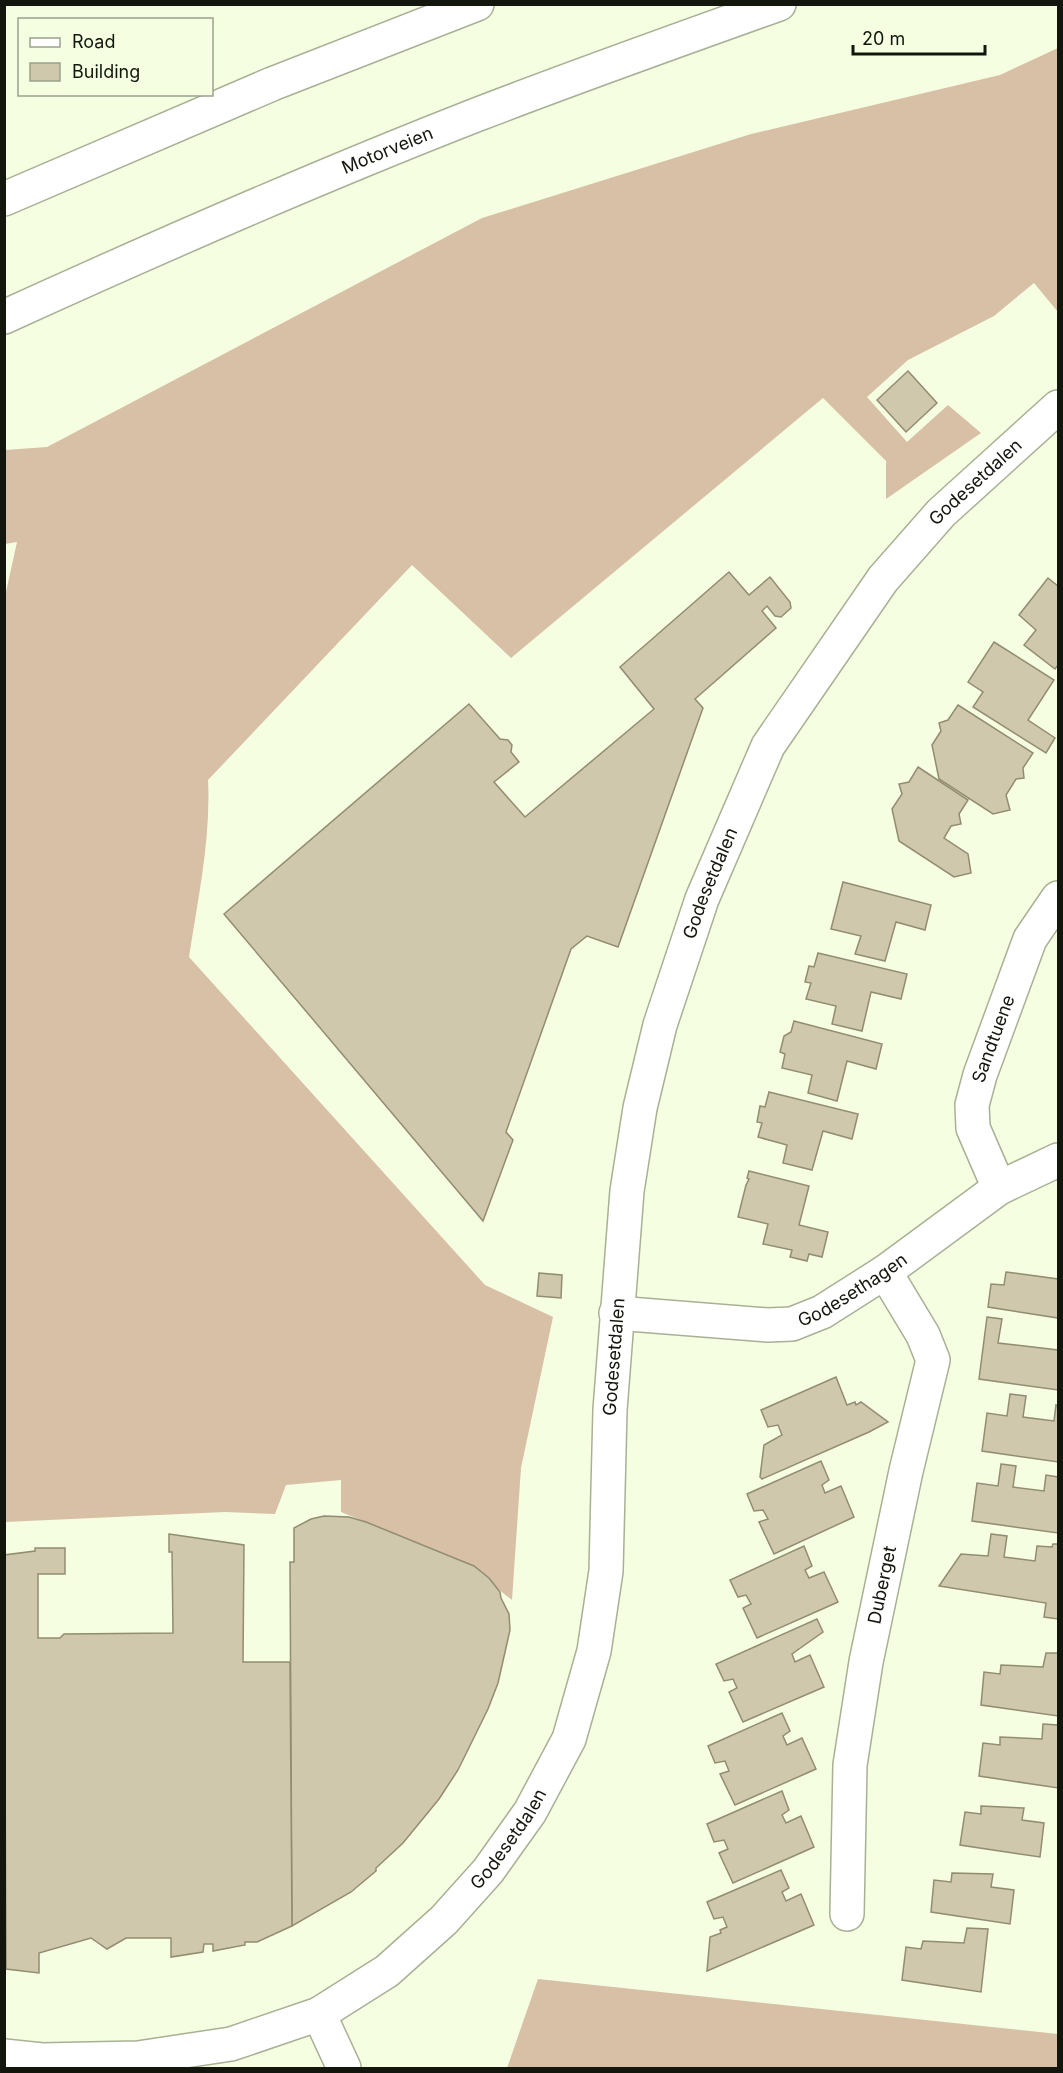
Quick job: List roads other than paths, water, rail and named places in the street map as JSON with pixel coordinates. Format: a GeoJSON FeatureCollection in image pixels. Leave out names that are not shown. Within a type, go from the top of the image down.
{"type":"FeatureCollection","features":[{"type":"Feature","properties":{"kind":"main road"},"geometry":{"type":"LineString","coordinates":[[4,199],[272,84],[477,4]]}},
{"type":"Feature","properties":{"kind":"main road","name":"Motorveien"},"geometry":{"type":"LineString","coordinates":[[4,317],[300,187],[476,115],[635,55],[780,4]]}},
{"type":"Feature","properties":{"kind":"main road","name":"Godesetdalen"},"geometry":{"type":"LineString","coordinates":[[4,2056],[42,2060],[138,2058],[231,2044],[319,2014],[387,1971],[444,1920],[488,1871],[530,1812],[569,1738],[594,1651],[606,1571],[609,1420],[627,1191],[640,1108],[660,1025],[702,899],[768,746],[883,579],[941,513],[1059,406]]}},
{"type":"Feature","properties":{"kind":"main road","name":"Sandtuene"},"geometry":{"type":"LineString","coordinates":[[999,1188],[973,1128],[972,1105],[983,1065],[1029,939],[1059,898]]}},
{"type":"Feature","properties":{"kind":"main road","name":"Godesethagen"},"geometry":{"type":"LineString","coordinates":[[616,1313],[720,1322],[792,1324],[822,1312],[885,1272],[999,1188],[1059,1160]]}},
{"type":"Feature","properties":{"kind":"main road","name":"Duberget"},"geometry":{"type":"LineString","coordinates":[[847,1914],[850,1765],[866,1662],[906,1471],[933,1360],[923,1335],[885,1272]]}},
{"type":"Feature","properties":{"kind":"main road"},"geometry":{"type":"LineString","coordinates":[[319,2014],[344,2068]]}}]}
